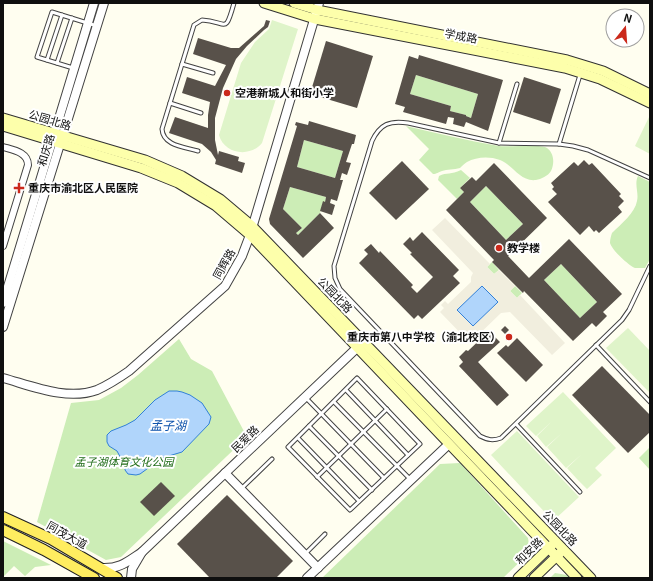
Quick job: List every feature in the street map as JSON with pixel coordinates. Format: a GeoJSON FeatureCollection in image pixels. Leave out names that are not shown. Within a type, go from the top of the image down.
{"type":"FeatureCollection","features":[{"type":"Feature","properties":{"kind":"main road","name":"学成路"},"geometry":{"type":"LineString","coordinates":[[264,3],[317,11],[557,67],[603,72],[650,94]]}},
{"type":"Feature","properties":{"kind":"main road","name":"学成路"},"geometry":{"type":"LineString","coordinates":[[294,3],[317,11]]}},
{"type":"Feature","properties":{"kind":"main road","name":"学成路"},"geometry":{"type":"LineString","coordinates":[[582,69],[650,103]]}},
{"type":"Feature","properties":{"kind":"main road","name":"公园北路"},"geometry":{"type":"LineString","coordinates":[[3,118],[178,183],[216,206],[251,230],[360,345],[564,549],[591,578]]}},
{"type":"Feature","properties":{"kind":"main road","name":"公园北路"},"geometry":{"type":"LineString","coordinates":[[3,126],[57,138]]}},
{"type":"Feature","properties":{"kind":"main road","name":"公园北路"},"geometry":{"type":"LineString","coordinates":[[360,345],[449,444],[577,578]]}},
{"type":"Feature","properties":{"kind":"main road","name":"同茂大道"},"geometry":{"type":"LineString","coordinates":[[3,517],[51,539],[117,578]]}},
{"type":"Feature","properties":{"kind":"main road"},"geometry":{"type":"LineString","coordinates":[[3,530],[44,550],[94,578]]}},
{"type":"Feature","properties":{"kind":"main road","name":"和安路"},"geometry":{"type":"LineString","coordinates":[[518,578],[556,542]]}},
{"type":"Feature","properties":{"kind":"main road","name":"和安路"},"geometry":{"type":"LineString","coordinates":[[534,578],[564,549]]}},
{"type":"Feature","properties":{"kind":"street","name":"和庆路"},"geometry":{"type":"LineString","coordinates":[[57,138],[74,68],[94,3]]}},
{"type":"Feature","properties":{"kind":"street","name":"和庆路"},"geometry":{"type":"LineString","coordinates":[[3,327],[5,302],[57,138],[104,3]]}},
{"type":"Feature","properties":{"kind":"street","name":"同辉路"},"geometry":{"type":"LineString","coordinates":[[3,378],[56,393],[76,394],[96,390],[113,382],[129,371],[225,286],[242,256],[251,230],[317,11]]}},
{"type":"Feature","properties":{"kind":"street"},"geometry":{"type":"LineString","coordinates":[[3,147],[24,154],[28,161],[3,246]]}},
{"type":"Feature","properties":{"kind":"street","name":"民爱路"},"geometry":{"type":"LineString","coordinates":[[142,552],[360,345]]}},
{"type":"Feature","properties":{"kind":"street"},"geometry":{"type":"LineString","coordinates":[[308,578],[449,444]]}},
{"type":"Feature","properties":{"kind":"street"},"geometry":{"type":"LineString","coordinates":[[225,473],[318,568]]}},
{"type":"Feature","properties":{"kind":"street"},"geometry":{"type":"LineString","coordinates":[[99,568],[121,566],[142,552]]}},
{"type":"Feature","properties":{"kind":"street"},"geometry":{"type":"LineString","coordinates":[[131,578],[132,569],[142,552]]}},
{"type":"Feature","properties":{"kind":"lane"},"geometry":{"type":"LineString","coordinates":[[198,151],[169,142],[164,138],[162,130],[194,25],[202,20],[222,25],[226,24],[229,21],[234,3]]}},
{"type":"Feature","properties":{"kind":"lane"},"geometry":{"type":"LineString","coordinates":[[74,68],[37,57],[52,12],[96,26]]}},
{"type":"Feature","properties":{"kind":"lane"},"geometry":{"type":"LineString","coordinates":[[47,60],[62,15]]}},
{"type":"Feature","properties":{"kind":"lane"},"geometry":{"type":"LineString","coordinates":[[57,63],[72,18]]}},
{"type":"Feature","properties":{"kind":"lane"},"geometry":{"type":"LineString","coordinates":[[182,64],[212,74]]}},
{"type":"Feature","properties":{"kind":"lane"},"geometry":{"type":"LineString","coordinates":[[560,144],[582,69]]}},
{"type":"Feature","properties":{"kind":"lane"},"geometry":{"type":"LineString","coordinates":[[499,143],[517,84]]}},
{"type":"Feature","properties":{"kind":"lane"},"geometry":{"type":"LineString","coordinates":[[170,103],[200,113]]}},
{"type":"Feature","properties":{"kind":"lane"},"geometry":{"type":"LineString","coordinates":[[650,178],[588,150],[572,146],[560,144],[499,143],[398,121],[390,122],[382,126],[376,132],[372,141],[334,266],[335,278],[340,289],[480,436],[494,441],[501,438],[516,424],[622,320],[629,310],[650,266]]}},
{"type":"Feature","properties":{"kind":"lane"},"geometry":{"type":"LineString","coordinates":[[596,345],[650,402]]}},
{"type":"Feature","properties":{"kind":"lane"},"geometry":{"type":"LineString","coordinates":[[357,378],[420,444],[350,510],[288,448],[346,390],[357,378]]}},
{"type":"Feature","properties":{"kind":"lane"},"geometry":{"type":"LineString","coordinates":[[346,390],[408,455]]}},
{"type":"Feature","properties":{"kind":"lane"},"geometry":{"type":"LineString","coordinates":[[305,397],[384,478]]}},
{"type":"Feature","properties":{"kind":"lane"},"geometry":{"type":"LineString","coordinates":[[334,402],[411,480]]}},
{"type":"Feature","properties":{"kind":"lane"},"geometry":{"type":"LineString","coordinates":[[318,477],[387,409]]}},
{"type":"Feature","properties":{"kind":"lane"},"geometry":{"type":"LineString","coordinates":[[516,424],[580,492]]}},
{"type":"Feature","properties":{"kind":"lane"},"geometry":{"type":"LineString","coordinates":[[310,426],[372,490]]}},
{"type":"Feature","properties":{"kind":"lane"},"geometry":{"type":"LineString","coordinates":[[298,438],[359,501]]}},
{"type":"Feature","properties":{"kind":"lane"},"geometry":{"type":"LineString","coordinates":[[241,489],[272,459]]}},
{"type":"Feature","properties":{"kind":"lane"},"geometry":{"type":"LineString","coordinates":[[305,554],[325,534]]}},
{"type":"Feature","properties":{"kind":"green space"},"geometry":{"type":"Polygon","coordinates":[[[272,20],[298,29],[262,143],[251,151],[238,152],[226,146],[219,135],[241,63],[255,42],[269,29],[272,20]]]}},
{"type":"Feature","properties":{"kind":"green space"},"geometry":{"type":"Polygon","coordinates":[[[416,75],[478,94],[471,118],[466,115],[450,111],[451,106],[410,94],[416,75]]]}},
{"type":"Feature","properties":{"kind":"green space"},"geometry":{"type":"Polygon","coordinates":[[[650,115],[650,154],[635,146],[650,115]]]}},
{"type":"Feature","properties":{"kind":"green space"},"geometry":{"type":"Polygon","coordinates":[[[406,126],[499,146],[545,147],[552,154],[552,168],[550,173],[544,177],[536,180],[530,180],[521,176],[505,162],[491,158],[483,158],[471,160],[460,168],[444,170],[433,174],[419,160],[429,149],[406,126]]]}},
{"type":"Feature","properties":{"kind":"green space"},"geometry":{"type":"Polygon","coordinates":[[[304,140],[343,151],[335,178],[297,167],[304,140]]]}},
{"type":"Feature","properties":{"kind":"green space"},"geometry":{"type":"Polygon","coordinates":[[[461,170],[470,178],[460,188],[464,192],[457,199],[438,180],[439,176],[461,170]]]}},
{"type":"Feature","properties":{"kind":"green space"},"geometry":{"type":"Polygon","coordinates":[[[638,176],[650,182],[650,259],[645,268],[635,268],[628,264],[610,243],[612,233],[634,210],[637,198],[636,182],[638,176]]]}},
{"type":"Feature","properties":{"kind":"green space"},"geometry":{"type":"Polygon","coordinates":[[[486,186],[523,224],[506,240],[470,202],[486,186]]]}},
{"type":"Feature","properties":{"kind":"green space"},"geometry":{"type":"Polygon","coordinates":[[[290,187],[326,197],[320,213],[298,235],[296,233],[302,228],[283,209],[290,187]]]}},
{"type":"Feature","properties":{"kind":"green space"},"geometry":{"type":"Polygon","coordinates":[[[492,262],[499,270],[494,274],[487,267],[492,262]]]}},
{"type":"Feature","properties":{"kind":"green space"},"geometry":{"type":"Polygon","coordinates":[[[561,264],[597,302],[580,318],[544,280],[561,264]]]}},
{"type":"Feature","properties":{"kind":"green space"},"geometry":{"type":"Polygon","coordinates":[[[515,286],[522,293],[517,298],[510,291],[515,286]]]}},
{"type":"Feature","properties":{"kind":"green space"},"geometry":{"type":"Polygon","coordinates":[[[628,328],[650,351],[650,393],[606,348],[628,328]]]}},
{"type":"Feature","properties":{"kind":"green space","name":"孟子湖体育文化公园"},"geometry":{"type":"Polygon","coordinates":[[[179,339],[191,359],[212,371],[247,437],[121,557],[106,560],[37,522],[71,403],[99,400],[121,388],[179,339]]]}},
{"type":"Feature","properties":{"kind":"green space"},"geometry":{"type":"Polygon","coordinates":[[[563,392],[616,448],[595,468],[602,475],[587,489],[567,468],[582,454],[566,468],[547,447],[562,433],[546,447],[537,436],[551,422],[536,436],[526,426],[563,392]]]}},
{"type":"Feature","properties":{"kind":"green space"},"geometry":{"type":"Polygon","coordinates":[[[517,431],[579,497],[553,521],[491,455],[517,431]]]}},
{"type":"Feature","properties":{"kind":"green space"},"geometry":{"type":"Polygon","coordinates":[[[650,447],[650,470],[639,458],[650,447]]]}},
{"type":"Feature","properties":{"kind":"green space"},"geometry":{"type":"Polygon","coordinates":[[[460,463],[528,538],[530,552],[503,578],[322,578],[440,464],[460,463]]]}},
{"type":"Feature","properties":{"kind":"green space"},"geometry":{"type":"Polygon","coordinates":[[[3,541],[51,565],[35,567],[25,576],[14,566],[3,577],[3,541]]]}},
{"type":"Feature","properties":{"kind":"green space"},"geometry":{"type":"Polygon","coordinates":[[[555,573],[567,575],[570,578],[550,578],[555,573]]]}},
{"type":"Feature","properties":{"kind":"shaded area"},"geometry":{"type":"Polygon","coordinates":[[[445,218],[490,264],[487,267],[494,274],[499,270],[515,286],[510,291],[517,298],[520,295],[565,343],[552,355],[510,312],[501,313],[470,343],[440,312],[444,308],[441,305],[445,301],[448,304],[471,282],[473,273],[432,230],[445,218]]]}},
{"type":"Feature","properties":{"kind":"water"},"geometry":{"type":"Polygon","coordinates":[[[482,286],[498,302],[473,326],[457,310],[482,286]]]}},
{"type":"Feature","properties":{"kind":"water","name":"孟子湖"},"geometry":{"type":"Polygon","coordinates":[[[169,391],[182,392],[190,395],[202,403],[211,417],[209,424],[182,452],[162,458],[140,474],[128,474],[117,451],[109,446],[107,442],[107,435],[111,431],[135,420],[155,400],[169,391]]]}},
{"type":"Feature","properties":{"kind":"building"},"geometry":{"type":"Polygon","coordinates":[[[266,20],[270,21],[268,27],[247,46],[236,59],[223,88],[215,118],[215,140],[218,155],[219,151],[239,157],[238,161],[245,163],[242,173],[215,164],[216,160],[211,152],[202,144],[169,133],[175,117],[208,128],[210,102],[182,93],[187,77],[215,86],[226,65],[193,54],[198,38],[231,48],[239,48],[264,26],[266,20]]]}},
{"type":"Feature","properties":{"kind":"building"},"geometry":{"type":"Polygon","coordinates":[[[326,41],[373,56],[357,108],[310,94],[326,41]]]}},
{"type":"Feature","properties":{"kind":"building"},"geometry":{"type":"Polygon","coordinates":[[[419,55],[503,80],[488,131],[466,122],[464,127],[453,124],[454,118],[448,117],[446,124],[403,112],[405,107],[395,104],[409,56],[418,59],[419,55]],[[416,75],[410,94],[451,106],[450,111],[466,115],[471,118],[478,94],[416,75]]]}},
{"type":"Feature","properties":{"kind":"building"},"geometry":{"type":"Polygon","coordinates":[[[524,77],[561,89],[550,124],[513,112],[524,77]]]}},
{"type":"Feature","properties":{"kind":"building"},"geometry":{"type":"Polygon","coordinates":[[[309,121],[356,135],[354,144],[352,144],[346,162],[351,163],[347,175],[342,173],[340,180],[343,180],[337,201],[331,199],[330,203],[335,205],[332,215],[320,211],[326,197],[290,187],[283,209],[302,228],[296,233],[298,235],[320,213],[334,228],[303,258],[270,224],[269,219],[297,126],[295,125],[296,122],[308,125],[309,121]],[[304,140],[297,167],[335,178],[343,151],[304,140]]]}},
{"type":"Feature","properties":{"kind":"building"},"geometry":{"type":"Polygon","coordinates":[[[584,160],[589,165],[592,163],[621,194],[619,196],[624,201],[618,207],[622,212],[599,233],[596,230],[594,232],[589,226],[580,235],[548,202],[557,194],[552,189],[554,187],[551,183],[574,162],[578,166],[584,160]]]}},
{"type":"Feature","properties":{"kind":"building"},"geometry":{"type":"Polygon","coordinates":[[[402,161],[429,189],[396,220],[369,193],[402,161]]]}},
{"type":"Feature","properties":{"kind":"building","name":"教学楼"},"geometry":{"type":"Polygon","coordinates":[[[494,163],[547,218],[508,256],[529,278],[569,239],[622,294],[603,312],[607,316],[596,327],[592,323],[573,341],[524,291],[523,293],[492,262],[494,260],[446,210],[464,192],[460,188],[472,177],[476,181],[494,163]],[[486,186],[470,202],[506,240],[523,224],[486,186]],[[561,264],[544,280],[580,318],[597,302],[561,264]]]}},
{"type":"Feature","properties":{"kind":"building"},"geometry":{"type":"Polygon","coordinates":[[[422,232],[459,270],[453,276],[460,283],[422,319],[418,315],[414,319],[359,263],[368,254],[364,250],[371,244],[379,253],[380,251],[413,285],[411,287],[417,293],[433,277],[410,254],[412,253],[403,244],[410,237],[413,241],[422,232]]]}},
{"type":"Feature","properties":{"kind":"building"},"geometry":{"type":"Polygon","coordinates":[[[505,326],[509,330],[505,334],[501,330],[505,326]]]}},
{"type":"Feature","properties":{"kind":"building"},"geometry":{"type":"Polygon","coordinates":[[[489,331],[500,342],[478,362],[509,395],[497,406],[459,366],[463,362],[459,357],[466,350],[468,351],[489,331]]]}},
{"type":"Feature","properties":{"kind":"building"},"geometry":{"type":"Polygon","coordinates":[[[517,338],[543,365],[526,382],[497,353],[506,345],[508,347],[517,338]]]}},
{"type":"Feature","properties":{"kind":"building"},"geometry":{"type":"Polygon","coordinates":[[[602,366],[650,415],[650,432],[628,453],[572,395],[602,366]]]}},
{"type":"Feature","properties":{"kind":"building"},"geometry":{"type":"Polygon","coordinates":[[[161,482],[175,496],[154,516],[140,502],[161,482]]]}},
{"type":"Feature","properties":{"kind":"building"},"geometry":{"type":"Polygon","coordinates":[[[227,495],[293,561],[276,578],[210,578],[177,544],[227,495]]]}},
{"type":"Feature","properties":{"kind":"place","name":"空港新城人和街小学"},"geometry":{"type":"Point","coordinates":[227,93]}},
{"type":"Feature","properties":{"kind":"place","name":"重庆市渝北区人民医院"},"geometry":{"type":"Point","coordinates":[19,188]}},
{"type":"Feature","properties":{"kind":"place","name":"教学楼"},"geometry":{"type":"Point","coordinates":[499,248]}},
{"type":"Feature","properties":{"kind":"place","name":"重庆市第八中学校（渝北校区）"},"geometry":{"type":"Point","coordinates":[509,337]}}]}
